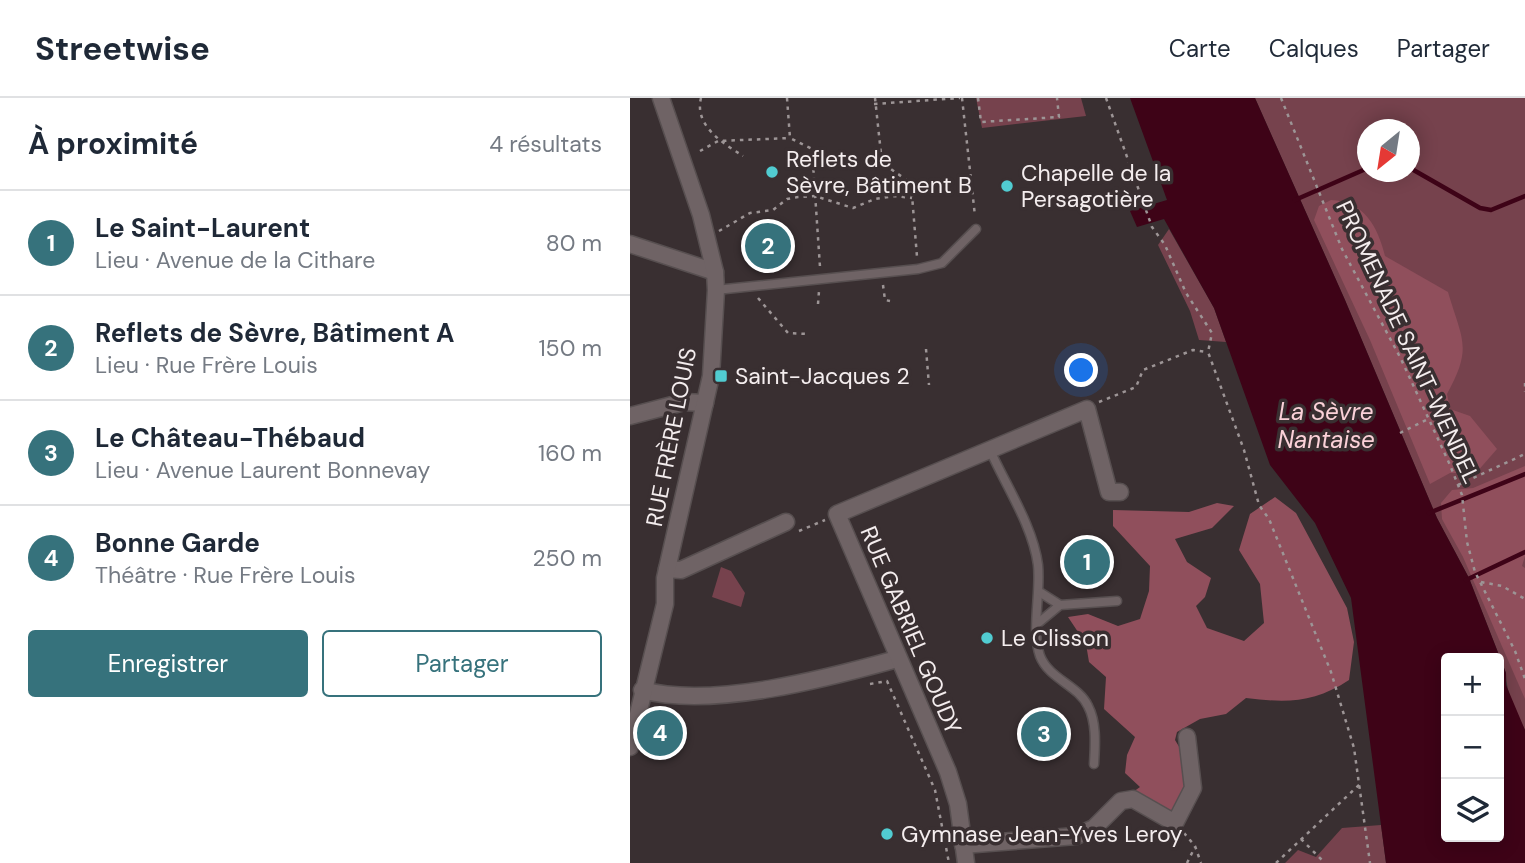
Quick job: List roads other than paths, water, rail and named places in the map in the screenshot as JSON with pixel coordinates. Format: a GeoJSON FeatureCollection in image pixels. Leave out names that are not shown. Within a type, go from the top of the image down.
{"type":"FeatureCollection","features":[{"type":"Feature","properties":{"kind":"street","name":"RUE FRÈRE LOUIS"},"geometry":{"type":"LineString","coordinates":[[630,747],[665,604],[667,569],[705,404],[710,376],[716,290],[715,272],[701,215],[661,98]]}},
{"type":"Feature","properties":{"kind":"street"},"geometry":{"type":"LineString","coordinates":[[630,244],[715,272]]}},
{"type":"Feature","properties":{"kind":"street"},"geometry":{"type":"LineString","coordinates":[[630,416],[684,402],[705,404]]}},
{"type":"Feature","properties":{"kind":"street","name":"RUE GABRIEL GOUDY"},"geometry":{"type":"LineString","coordinates":[[966,863],[950,780],[838,514],[1087,409],[1110,492],[1120,492]]}},
{"type":"Feature","properties":{"kind":"street"},"geometry":{"type":"LineString","coordinates":[[667,569],[681,570],[786,522]]}},
{"type":"Feature","properties":{"kind":"street"},"geometry":{"type":"LineString","coordinates":[[642,690],[663,695],[760,690],[832,677],[897,659]]}},
{"type":"Feature","properties":{"kind":"street"},"geometry":{"type":"LineString","coordinates":[[964,845],[1076,836],[1094,828],[1121,801],[1133,799],[1175,823],[1193,788],[1187,737]]}},
{"type":"Feature","properties":{"kind":"lane"},"geometry":{"type":"LineString","coordinates":[[716,290],[918,269],[942,263],[976,229]]}},
{"type":"Feature","properties":{"kind":"lane"},"geometry":{"type":"LineString","coordinates":[[990,450],[1029,535],[1037,561],[1041,593],[1037,624],[1039,653],[1043,662],[1088,705],[1095,740],[1094,764]]}},
{"type":"Feature","properties":{"kind":"lane"},"geometry":{"type":"LineString","coordinates":[[1041,593],[1060,606]]}},
{"type":"Feature","properties":{"kind":"lane"},"geometry":{"type":"LineString","coordinates":[[1037,624],[1060,606],[1117,601]]}},
{"type":"Feature","properties":{"kind":"water","name":"La Sèvre Nantaise"},"geometry":{"type":"Polygon","coordinates":[[[1130,98],[1255,98],[1345,300],[1437,518],[1469,578],[1498,653],[1441,653],[1441,842],[1504,842],[1504,668],[1506,685],[1525,730],[1525,863],[1386,863],[1351,598],[1315,523],[1270,465],[1214,308],[1164,219],[1137,227],[1130,211],[1167,200],[1130,98]]]}},
{"type":"Feature","properties":{"kind":"waterway"},"geometry":{"type":"LineString","coordinates":[[1295,200],[1357,173]]}},
{"type":"Feature","properties":{"kind":"waterway"},"geometry":{"type":"LineString","coordinates":[[1420,174],[1480,208],[1491,210],[1525,196]]}},
{"type":"Feature","properties":{"kind":"waterway"},"geometry":{"type":"LineString","coordinates":[[1429,513],[1525,474]]}},
{"type":"Feature","properties":{"kind":"waterway"},"geometry":{"type":"LineString","coordinates":[[1466,580],[1525,552]]}},
{"type":"Feature","properties":{"kind":"place","name":"Reflets de Sèvre, Bâtiment B"},"geometry":{"type":"Point","coordinates":[772,172]}},
{"type":"Feature","properties":{"kind":"place","name":"Chapelle de la Persagotière"},"geometry":{"type":"Point","coordinates":[1007,186]}},
{"type":"Feature","properties":{"kind":"place","name":"Reflets de Sèvre, Bâtiment A"},"geometry":{"type":"Point","coordinates":[768,246]}},
{"type":"Feature","properties":{"kind":"place","name":"Saint-Jacques 2"},"geometry":{"type":"Point","coordinates":[721,376]}},
{"type":"Feature","properties":{"kind":"place","name":"Le Saint-Laurent"},"geometry":{"type":"Point","coordinates":[1087,562]}},
{"type":"Feature","properties":{"kind":"place","name":"Le Clisson"},"geometry":{"type":"Point","coordinates":[987,638]}},
{"type":"Feature","properties":{"kind":"place","name":"Bonne Garde"},"geometry":{"type":"Point","coordinates":[660,733]}},
{"type":"Feature","properties":{"kind":"place","name":"Le Château-Thébaud"},"geometry":{"type":"Point","coordinates":[1044,734]}},
{"type":"Feature","properties":{"kind":"place","name":"Gymnase Jean-Yves Leroy"},"geometry":{"type":"Point","coordinates":[887,834]}}]}
